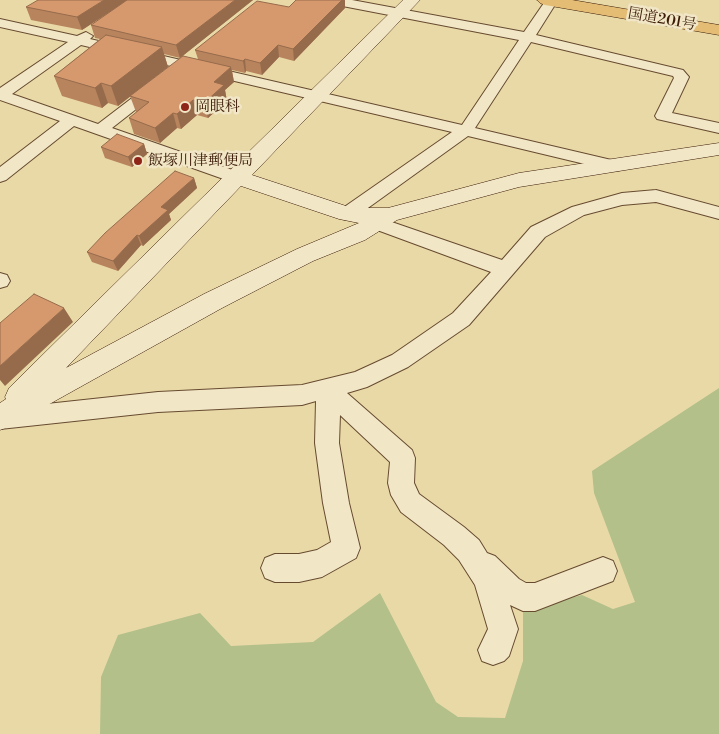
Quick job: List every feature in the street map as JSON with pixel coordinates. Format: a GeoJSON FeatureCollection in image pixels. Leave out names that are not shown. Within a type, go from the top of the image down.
{"type":"FeatureCollection","features":[{"type":"Feature","properties":{"kind":"highway","name":"国道201号"},"geometry":{"type":"LineString","coordinates":[[549,0],[719,30]]}},
{"type":"Feature","properties":{"kind":"street"},"geometry":{"type":"LineString","coordinates":[[332,0],[405,6],[678,73],[682,77],[663,116],[719,128]]}},
{"type":"Feature","properties":{"kind":"street"},"geometry":{"type":"LineString","coordinates":[[347,214],[466,130],[549,0]]}},
{"type":"Feature","properties":{"kind":"street"},"geometry":{"type":"LineString","coordinates":[[0,417],[238,178],[405,6]]}},
{"type":"Feature","properties":{"kind":"street"},"geometry":{"type":"LineString","coordinates":[[1,24],[19,16]]}},
{"type":"Feature","properties":{"kind":"street"},"geometry":{"type":"LineString","coordinates":[[1,24],[317,95],[614,166]]}},
{"type":"Feature","properties":{"kind":"street"},"geometry":{"type":"LineString","coordinates":[[0,95],[94,31]]}},
{"type":"Feature","properties":{"kind":"street"},"geometry":{"type":"LineString","coordinates":[[101,130],[198,53]]}},
{"type":"Feature","properties":{"kind":"street"},"geometry":{"type":"LineString","coordinates":[[0,95],[347,214],[382,219],[505,269]]}},
{"type":"Feature","properties":{"kind":"street"},"geometry":{"type":"LineString","coordinates":[[0,176],[72,120]]}},
{"type":"Feature","properties":{"kind":"street"},"geometry":{"type":"LineString","coordinates":[[0,417],[213,301],[305,255],[357,234],[382,219],[458,195],[519,180],[719,149]]}},
{"type":"Feature","properties":{"kind":"street"},"geometry":{"type":"LineString","coordinates":[[0,417],[158,402],[282,397],[327,389],[359,380],[400,361],[461,319],[538,232],[578,211],[622,199],[656,196],[719,213]]}},
{"type":"Feature","properties":{"kind":"street"},"geometry":{"type":"LineString","coordinates":[[327,389],[403,458],[401,483],[404,495],[410,503],[454,536],[509,589],[523,597],[535,597],[603,571]]}},
{"type":"Feature","properties":{"kind":"street"},"geometry":{"type":"LineString","coordinates":[[275,568],[299,568],[322,563],[346,548],[336,503],[327,443],[327,389]]}},
{"type":"Feature","properties":{"kind":"street"},"geometry":{"type":"LineString","coordinates":[[469,550],[488,579],[503,629],[498,644],[493,650]]}},
{"type":"Feature","properties":{"kind":"green space"},"geometry":{"type":"Polygon","coordinates":[[[719,388],[719,734],[100,734],[101,677],[118,635],[200,613],[231,646],[313,642],[380,593],[436,702],[458,717],[505,718],[523,661],[523,610],[582,595],[613,609],[635,602],[594,493],[592,471],[719,388]]]}},
{"type":"Feature","properties":{"kind":"building"},"geometry":{"type":"Polygon","coordinates":[[[38,0],[104,0],[77,17],[26,7],[38,0]]]}},
{"type":"Feature","properties":{"kind":"building"},"geometry":{"type":"Polygon","coordinates":[[[127,0],[235,0],[176,45],[91,25],[127,0]]]}},
{"type":"Feature","properties":{"kind":"building"},"geometry":{"type":"Polygon","coordinates":[[[296,0],[342,0],[293,49],[278,45],[260,63],[195,50],[257,1],[289,7],[296,0]]]}},
{"type":"Feature","properties":{"kind":"building"},"geometry":{"type":"Polygon","coordinates":[[[106,35],[162,47],[111,86],[101,83],[95,88],[54,76],[106,35]]]}},
{"type":"Feature","properties":{"kind":"building"},"geometry":{"type":"Polygon","coordinates":[[[183,56],[231,67],[214,82],[224,85],[204,103],[193,100],[177,114],[173,113],[155,128],[129,118],[149,102],[130,96],[183,56]]]}},
{"type":"Feature","properties":{"kind":"building"},"geometry":{"type":"Polygon","coordinates":[[[117,134],[144,144],[128,157],[101,147],[117,134]]]}},
{"type":"Feature","properties":{"kind":"building"},"geometry":{"type":"Polygon","coordinates":[[[175,171],[194,178],[161,207],[168,210],[139,236],[137,235],[113,261],[87,252],[105,233],[175,171]]]}},
{"type":"Feature","properties":{"kind":"building"},"geometry":{"type":"Polygon","coordinates":[[[34,294],[64,308],[0,366],[0,323],[34,294]]]}},
{"type":"Feature","properties":{"kind":"place","name":"岡眼科"},"geometry":{"type":"Point","coordinates":[185,107]}},
{"type":"Feature","properties":{"kind":"place","name":"飯塚川津郵便局"},"geometry":{"type":"Point","coordinates":[138,161]}}]}
